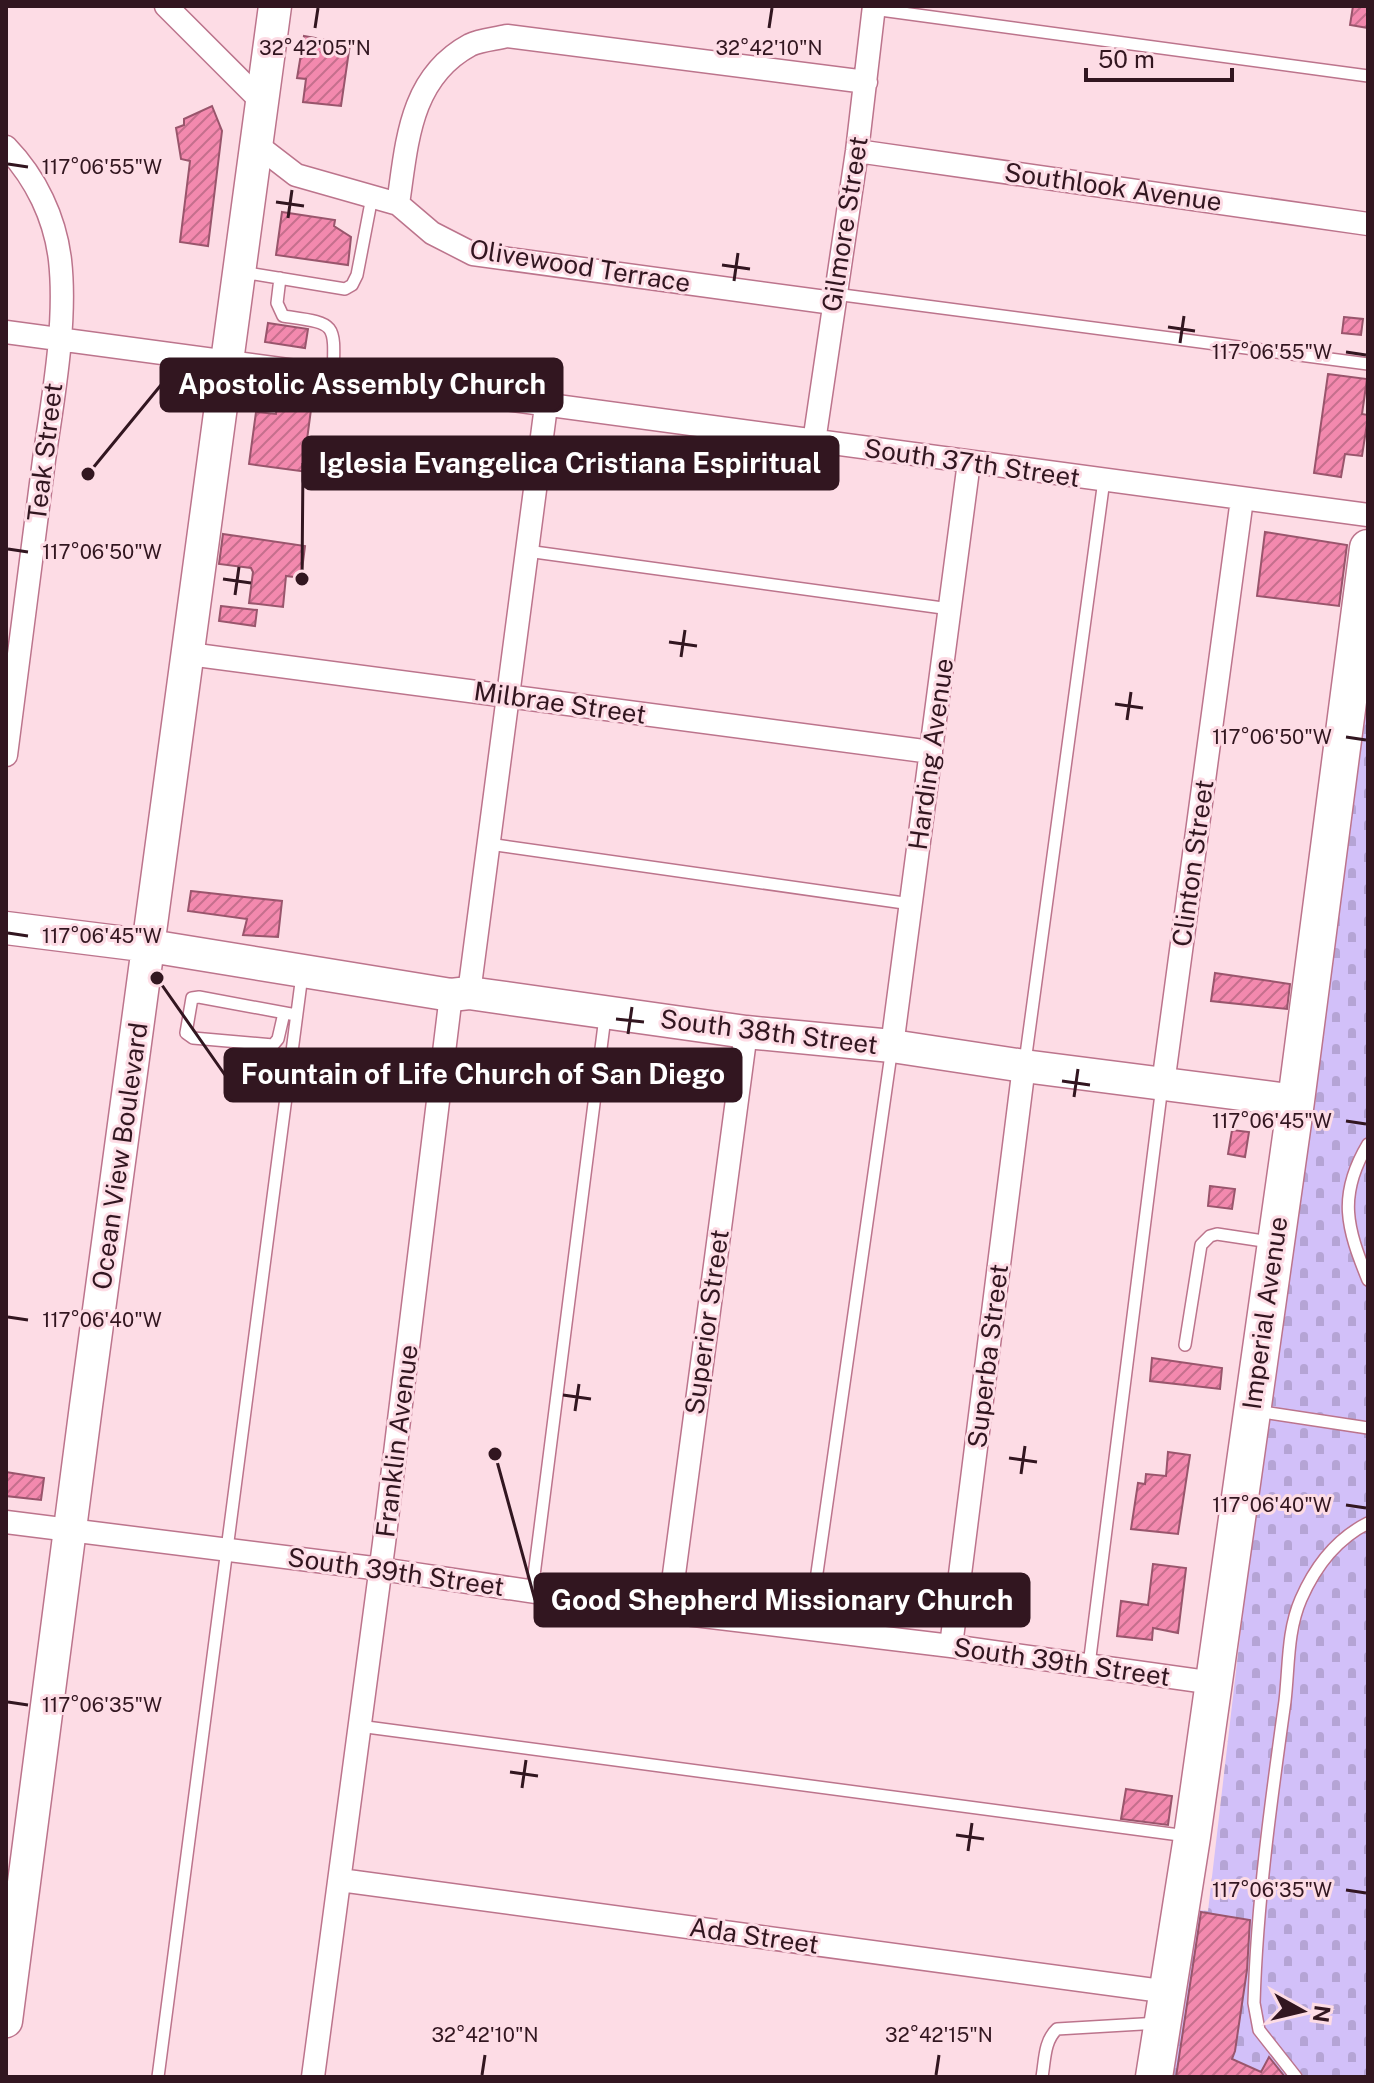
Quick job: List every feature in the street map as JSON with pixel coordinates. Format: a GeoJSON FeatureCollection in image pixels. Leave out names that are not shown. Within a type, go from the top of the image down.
{"type":"FeatureCollection","features":[{"type":"Feature","properties":{"kind":"main road","name":"Ocean View Boulevard"},"geometry":{"type":"LineString","coordinates":[[6,2021],[275,6]]}},
{"type":"Feature","properties":{"kind":"main road","name":"Imperial Avenue"},"geometry":{"type":"LineString","coordinates":[[1154,2077],[1192,1837],[1296,1101],[1368,548]]}},
{"type":"Feature","properties":{"kind":"main road","name":"South 38th Street"},"geometry":{"type":"LineString","coordinates":[[6,928],[150,946],[460,994],[746,1032],[892,1046],[1296,1101]]}},
{"type":"Feature","properties":{"kind":"street"},"geometry":{"type":"LineString","coordinates":[[166,6],[262,102]]}},
{"type":"Feature","properties":{"kind":"street","name":"Gilmore Street"},"geometry":{"type":"LineString","coordinates":[[814,442],[857,151],[873,8]]}},
{"type":"Feature","properties":{"kind":"street"},"geometry":{"type":"LineString","coordinates":[[398,204],[411,120],[423,90],[452,58],[472,44],[507,36],[866,82]]}},
{"type":"Feature","properties":{"kind":"street","name":"Olivewood Terrace"},"geometry":{"type":"LineString","coordinates":[[257,145],[296,175],[398,204],[432,233],[473,254],[834,299]]}},
{"type":"Feature","properties":{"kind":"street","name":"Teak Street"},"geometry":{"type":"LineString","coordinates":[[6,147],[29,175],[40,195],[56,238],[61,284],[60,339],[6,755]]}},
{"type":"Feature","properties":{"kind":"street","name":"Southlook Avenue"},"geometry":{"type":"LineString","coordinates":[[857,151],[1368,224]]}},
{"type":"Feature","properties":{"kind":"street","name":"South 37th Street"},"geometry":{"type":"LineString","coordinates":[[6,332],[1368,515]]}},
{"type":"Feature","properties":{"kind":"street","name":"Franklin Avenue"},"geometry":{"type":"LineString","coordinates":[[313,2077],[460,994],[489,844],[546,406]]}},
{"type":"Feature","properties":{"kind":"street","name":"Harding Avenue"},"geometry":{"type":"LineString","coordinates":[[892,1046],[969,462]]}},
{"type":"Feature","properties":{"kind":"street","name":"Clinton Street"},"geometry":{"type":"LineString","coordinates":[[1163,1084],[1242,499]]}},
{"type":"Feature","properties":{"kind":"street","name":"Milbrae Street"},"geometry":{"type":"LineString","coordinates":[[189,654],[931,752]]}},
{"type":"Feature","properties":{"kind":"street","name":"Superior Street"},"geometry":{"type":"LineString","coordinates":[[669,1612],[746,1032]]}},
{"type":"Feature","properties":{"kind":"street","name":"Superba Street"},"geometry":{"type":"LineString","coordinates":[[951,1646],[1024,1066]]}},
{"type":"Feature","properties":{"kind":"street","name":"South 39th Street"},"geometry":{"type":"LineString","coordinates":[[6,1522],[381,1569],[669,1612],[951,1646],[1214,1683]]}},
{"type":"Feature","properties":{"kind":"street","name":"Ada Street"},"geometry":{"type":"LineString","coordinates":[[340,1880],[1166,2007]]}},
{"type":"Feature","properties":{"kind":"lane"},"geometry":{"type":"LineString","coordinates":[[873,8],[1368,76]]}},
{"type":"Feature","properties":{"kind":"lane"},"geometry":{"type":"LineString","coordinates":[[240,271],[345,289],[352,285],[357,275],[372,197]]}},
{"type":"Feature","properties":{"kind":"lane"},"geometry":{"type":"LineString","coordinates":[[280,278],[277,303],[283,316],[325,323],[331,328],[334,339],[333,377]]}},
{"type":"Feature","properties":{"kind":"lane"},"geometry":{"type":"LineString","coordinates":[[834,299],[1368,364]]}},
{"type":"Feature","properties":{"kind":"lane"},"geometry":{"type":"LineString","coordinates":[[1024,1066],[1104,480]]}},
{"type":"Feature","properties":{"kind":"lane"},"geometry":{"type":"LineString","coordinates":[[527,551],[950,609]]}},
{"type":"Feature","properties":{"kind":"lane"},"geometry":{"type":"LineString","coordinates":[[489,844],[911,904]]}},
{"type":"Feature","properties":{"kind":"lane"},"geometry":{"type":"LineString","coordinates":[[158,2077],[229,1549],[290,1014],[302,971]]}},
{"type":"Feature","properties":{"kind":"lane"},"geometry":{"type":"LineString","coordinates":[[192,998],[290,1014],[273,1045],[193,1038],[186,1033],[192,998]]}},
{"type":"Feature","properties":{"kind":"lane"},"geometry":{"type":"LineString","coordinates":[[532,1591],[606,1012]]}},
{"type":"Feature","properties":{"kind":"lane"},"geometry":{"type":"LineString","coordinates":[[809,1629],[892,1046]]}},
{"type":"Feature","properties":{"kind":"lane"},"geometry":{"type":"LineString","coordinates":[[1089,1665],[1163,1084]]}},
{"type":"Feature","properties":{"kind":"lane"},"geometry":{"type":"LineString","coordinates":[[1368,1144],[1358,1161],[1347,1202],[1350,1235],[1368,1280]]}},
{"type":"Feature","properties":{"kind":"lane"},"geometry":{"type":"LineString","coordinates":[[1185,1345],[1201,1245],[1217,1234],[1275,1243]]}},
{"type":"Feature","properties":{"kind":"lane"},"geometry":{"type":"LineString","coordinates":[[1251,1411],[1368,1428]]}},
{"type":"Feature","properties":{"kind":"lane"},"geometry":{"type":"LineString","coordinates":[[1296,2077],[1259,2030],[1254,2003],[1271,1799],[1292,1634],[1301,1599],[1323,1560],[1340,1541],[1368,1523]]}},
{"type":"Feature","properties":{"kind":"lane"},"geometry":{"type":"LineString","coordinates":[[359,1726],[1192,1837]]}},
{"type":"Feature","properties":{"kind":"lane"},"geometry":{"type":"LineString","coordinates":[[1042,2077],[1048,2043],[1057,2029],[1166,2007]]}},
{"type":"Feature","properties":{"kind":"green space"},"geometry":{"type":"Polygon","coordinates":[[[1368,685],[1368,2077],[1172,2077],[1198,1910],[1208,1911],[1264,1431],[1368,685]]]}},
{"type":"Feature","properties":{"kind":"building"},"geometry":{"type":"Polygon","coordinates":[[[1353,6],[1368,7],[1368,28],[1350,25],[1353,6]]]}},
{"type":"Feature","properties":{"kind":"building"},"geometry":{"type":"Polygon","coordinates":[[[304,36],[350,44],[341,106],[303,102],[306,79],[297,78],[304,36]]]}},
{"type":"Feature","properties":{"kind":"building"},"geometry":{"type":"Polygon","coordinates":[[[212,106],[222,131],[208,246],[180,242],[190,161],[181,159],[176,128],[184,125],[184,119],[212,106]]]}},
{"type":"Feature","properties":{"kind":"building"},"geometry":{"type":"Polygon","coordinates":[[[282,212],[335,220],[334,226],[351,237],[348,265],[276,255],[282,212]]]}},
{"type":"Feature","properties":{"kind":"building"},"geometry":{"type":"Polygon","coordinates":[[[1344,317],[1363,319],[1361,335],[1342,333],[1344,317]]]}},
{"type":"Feature","properties":{"kind":"building"},"geometry":{"type":"Polygon","coordinates":[[[268,323],[308,329],[305,348],[265,342],[268,323]]]}},
{"type":"Feature","properties":{"kind":"building"},"geometry":{"type":"Polygon","coordinates":[[[1328,374],[1367,379],[1362,414],[1368,417],[1362,456],[1345,454],[1341,477],[1314,473],[1328,374]]]}},
{"type":"Feature","properties":{"kind":"building"},"geometry":{"type":"Polygon","coordinates":[[[278,397],[312,402],[306,447],[341,451],[337,476],[249,464],[256,412],[276,414],[278,397]]]}},
{"type":"Feature","properties":{"kind":"building"},"geometry":{"type":"Polygon","coordinates":[[[1265,532],[1347,545],[1339,606],[1257,596],[1265,532]]]}},
{"type":"Feature","properties":{"kind":"building"},"geometry":{"type":"Polygon","coordinates":[[[223,534],[305,546],[301,578],[286,576],[283,607],[249,603],[253,572],[251,568],[219,564],[223,534]]]}},
{"type":"Feature","properties":{"kind":"building"},"geometry":{"type":"Polygon","coordinates":[[[221,606],[257,610],[255,626],[219,621],[221,606]]]}},
{"type":"Feature","properties":{"kind":"building"},"geometry":{"type":"Polygon","coordinates":[[[191,891],[282,901],[278,937],[243,935],[247,919],[188,911],[191,891]]]}},
{"type":"Feature","properties":{"kind":"building"},"geometry":{"type":"Polygon","coordinates":[[[1215,973],[1290,984],[1287,1009],[1211,1001],[1215,973]]]}},
{"type":"Feature","properties":{"kind":"building"},"geometry":{"type":"Polygon","coordinates":[[[1232,1130],[1249,1132],[1245,1157],[1228,1154],[1232,1130]]]}},
{"type":"Feature","properties":{"kind":"building"},"geometry":{"type":"Polygon","coordinates":[[[1210,1186],[1235,1189],[1232,1209],[1208,1206],[1210,1186]]]}},
{"type":"Feature","properties":{"kind":"building"},"geometry":{"type":"Polygon","coordinates":[[[1152,1358],[1222,1368],[1220,1389],[1150,1381],[1152,1358]]]}},
{"type":"Feature","properties":{"kind":"building"},"geometry":{"type":"Polygon","coordinates":[[[1168,1452],[1190,1455],[1178,1534],[1131,1529],[1138,1483],[1145,1484],[1146,1474],[1166,1476],[1168,1452]]]}},
{"type":"Feature","properties":{"kind":"building"},"geometry":{"type":"Polygon","coordinates":[[[6,1472],[44,1478],[41,1500],[6,1496],[6,1472]]]}},
{"type":"Feature","properties":{"kind":"building"},"geometry":{"type":"Polygon","coordinates":[[[1153,1564],[1186,1568],[1178,1633],[1153,1628],[1152,1640],[1117,1636],[1121,1601],[1148,1605],[1153,1564]]]}},
{"type":"Feature","properties":{"kind":"building"},"geometry":{"type":"Polygon","coordinates":[[[1126,1789],[1172,1796],[1168,1825],[1121,1819],[1126,1789]]]}},
{"type":"Feature","properties":{"kind":"building"},"geometry":{"type":"Polygon","coordinates":[[[1201,1912],[1250,1920],[1247,1970],[1232,2059],[1261,2072],[1269,2057],[1285,2077],[1176,2077],[1201,1912]]]}},
{"type":"Feature","properties":{"kind":"place","name":"Apostolic Assembly Church"},"geometry":{"type":"Point","coordinates":[88,474]}},
{"type":"Feature","properties":{"kind":"place","name":"Iglesia Evangelica Cristiana Espiritual"},"geometry":{"type":"Point","coordinates":[302,579]}},
{"type":"Feature","properties":{"kind":"place","name":"Fountain of Life Church of San Diego"},"geometry":{"type":"Point","coordinates":[157,978]}},
{"type":"Feature","properties":{"kind":"place","name":"Good Shepherd Missionary Church"},"geometry":{"type":"Point","coordinates":[495,1454]}}]}
